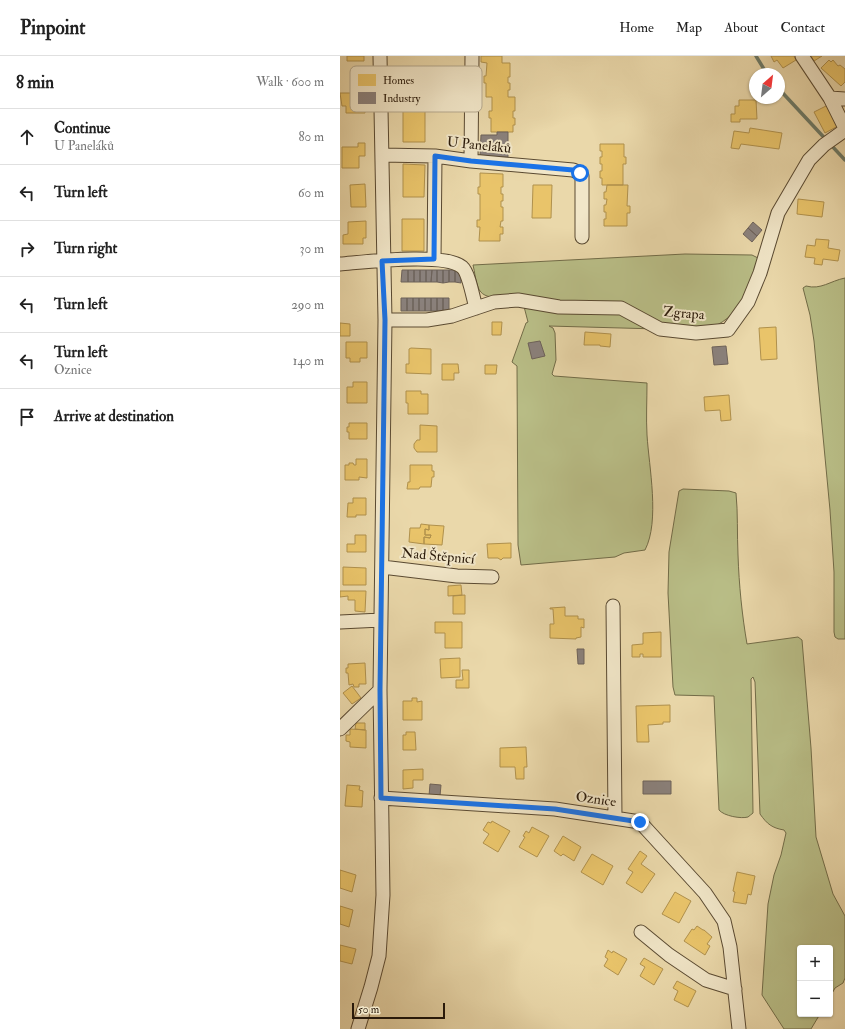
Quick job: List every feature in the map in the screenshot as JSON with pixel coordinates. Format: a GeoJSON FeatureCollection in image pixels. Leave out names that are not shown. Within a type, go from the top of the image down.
{"type":"FeatureCollection","features":[{"type":"Feature","properties":{"kind":"street"},"geometry":{"type":"LineString","coordinates":[[380,56],[380,66]]}},
{"type":"Feature","properties":{"kind":"street"},"geometry":{"type":"LineString","coordinates":[[472,56],[472,66]]}},
{"type":"Feature","properties":{"kind":"street"},"geometry":{"type":"LineString","coordinates":[[802,56],[830,98],[845,129]]}},
{"type":"Feature","properties":{"kind":"street"},"geometry":{"type":"LineString","coordinates":[[830,98],[845,99]]}},
{"type":"Feature","properties":{"kind":"street"},"geometry":{"type":"LineString","coordinates":[[358,1029],[379,956],[383,895],[380,690],[385,320],[382,261],[381,112]]}},
{"type":"Feature","properties":{"kind":"street"},"geometry":{"type":"LineString","coordinates":[[471,112],[471,161]]}},
{"type":"Feature","properties":{"kind":"street","name":"Zgrapa"},"geometry":{"type":"LineString","coordinates":[[385,320],[427,320],[452,316],[494,302],[518,300],[559,307],[621,308],[660,329],[696,333],[728,330],[748,302],[760,273],[778,212],[809,160],[828,142],[845,129]]}},
{"type":"Feature","properties":{"kind":"street","name":"U Paneláků"},"geometry":{"type":"LineString","coordinates":[[382,155],[435,156],[471,161],[573,170],[580,173],[582,176],[582,237]]}},
{"type":"Feature","properties":{"kind":"street"},"geometry":{"type":"LineString","coordinates":[[434,259],[435,156]]}},
{"type":"Feature","properties":{"kind":"street"},"geometry":{"type":"LineString","coordinates":[[340,264],[434,259],[454,263],[467,273],[476,308]]}},
{"type":"Feature","properties":{"kind":"street","name":"Nad Štěpnicí"},"geometry":{"type":"LineString","coordinates":[[382,567],[456,576],[492,576]]}},
{"type":"Feature","properties":{"kind":"street"},"geometry":{"type":"LineString","coordinates":[[613,606],[616,817]]}},
{"type":"Feature","properties":{"kind":"street"},"geometry":{"type":"LineString","coordinates":[[340,622],[381,620]]}},
{"type":"Feature","properties":{"kind":"street"},"geometry":{"type":"LineString","coordinates":[[340,729],[380,690]]}},
{"type":"Feature","properties":{"kind":"street","name":"Oznice"},"geometry":{"type":"LineString","coordinates":[[381,798],[555,809],[616,817],[640,822],[705,893],[724,921],[730,947],[739,1029]]}},
{"type":"Feature","properties":{"kind":"street"},"geometry":{"type":"LineString","coordinates":[[641,932],[669,955],[706,980],[735,989]]}},
{"type":"Feature","properties":{"kind":"green space"},"geometry":{"type":"Polygon","coordinates":[[[685,254],[752,255],[758,258],[748,289],[738,307],[731,315],[713,327],[694,330],[549,326],[553,328],[555,333],[556,360],[552,374],[554,376],[647,383],[647,435],[653,509],[652,524],[645,550],[624,553],[615,557],[521,565],[518,545],[517,366],[512,362],[526,323],[528,322],[521,295],[490,297],[485,295],[481,292],[476,282],[473,265],[685,254]]]}},
{"type":"Feature","properties":{"kind":"green space"},"geometry":{"type":"Polygon","coordinates":[[[845,278],[845,639],[838,639],[835,637],[834,632],[834,572],[830,510],[814,341],[810,315],[803,288],[806,286],[821,286],[845,278]]]}},
{"type":"Feature","properties":{"kind":"green space"},"geometry":{"type":"Polygon","coordinates":[[[683,489],[729,491],[736,493],[739,577],[747,644],[798,637],[802,640],[811,748],[816,837],[833,894],[845,916],[845,978],[843,983],[835,988],[833,992],[833,945],[797,945],[797,1017],[818,1017],[811,1029],[784,1029],[762,995],[768,904],[774,875],[781,855],[786,833],[784,830],[770,825],[760,814],[755,682],[753,677],[751,679],[753,813],[745,818],[729,815],[719,810],[714,696],[675,695],[673,687],[668,593],[669,552],[679,491],[683,489]]]}},
{"type":"Feature","properties":{"kind":"building: Homes"},"geometry":{"type":"Polygon","coordinates":[[[347,56],[364,56],[364,61],[347,61],[347,56]]]}},
{"type":"Feature","properties":{"kind":"building: Homes"},"geometry":{"type":"Polygon","coordinates":[[[481,56],[502,56],[502,63],[510,63],[510,77],[508,77],[508,83],[510,83],[510,90],[508,90],[508,97],[515,97],[515,111],[513,111],[513,118],[515,118],[515,125],[513,125],[513,132],[491,132],[491,118],[489,118],[489,111],[492,111],[492,97],[486,97],[486,83],[484,83],[484,76],[486,76],[487,63],[481,62],[481,56]]]}},
{"type":"Feature","properties":{"kind":"building: Homes"},"geometry":{"type":"Polygon","coordinates":[[[771,56],[794,56],[796,60],[783,68],[777,60],[774,62],[771,56]]]}},
{"type":"Feature","properties":{"kind":"building: Homes"},"geometry":{"type":"Polygon","coordinates":[[[811,56],[822,56],[814,61],[811,56]]]}},
{"type":"Feature","properties":{"kind":"building: Homes"},"geometry":{"type":"Polygon","coordinates":[[[829,60],[831,62],[833,60],[838,66],[840,65],[845,69],[845,82],[841,86],[821,68],[829,60]]]}},
{"type":"Feature","properties":{"kind":"building: Homes"},"geometry":{"type":"Polygon","coordinates":[[[340,93],[350,93],[350,112],[365,113],[346,113],[346,106],[342,106],[340,93]]]}},
{"type":"Feature","properties":{"kind":"building: Homes"},"geometry":{"type":"Polygon","coordinates":[[[739,100],[749,100],[749,104],[756,104],[757,119],[740,119],[740,122],[731,122],[731,114],[735,114],[735,106],[739,106],[739,100]]]}},
{"type":"Feature","properties":{"kind":"building: Homes"},"geometry":{"type":"Polygon","coordinates":[[[828,105],[838,126],[825,133],[814,112],[828,105]]]}},
{"type":"Feature","properties":{"kind":"building: Homes"},"geometry":{"type":"Polygon","coordinates":[[[403,112],[425,112],[425,142],[403,142],[403,112]]]}},
{"type":"Feature","properties":{"kind":"building: Homes"},"geometry":{"type":"Polygon","coordinates":[[[750,128],[782,133],[779,149],[741,144],[739,149],[731,148],[734,131],[749,133],[750,128]]]}},
{"type":"Feature","properties":{"kind":"building: Homes"},"geometry":{"type":"Polygon","coordinates":[[[358,143],[365,143],[365,156],[359,156],[359,168],[342,168],[342,147],[358,147],[358,143]]]}},
{"type":"Feature","properties":{"kind":"building: Homes"},"geometry":{"type":"Polygon","coordinates":[[[600,144],[624,144],[624,157],[626,157],[626,164],[623,164],[623,185],[602,185],[600,171],[602,171],[602,164],[600,164],[600,157],[602,157],[602,151],[600,151],[600,144]]]}},
{"type":"Feature","properties":{"kind":"building: Homes"},"geometry":{"type":"Polygon","coordinates":[[[403,164],[425,165],[424,197],[403,197],[403,164]]]}},
{"type":"Feature","properties":{"kind":"building: Homes"},"geometry":{"type":"Polygon","coordinates":[[[480,173],[503,174],[503,187],[501,187],[501,194],[503,194],[503,201],[501,201],[501,207],[503,207],[503,221],[501,221],[500,227],[503,227],[503,234],[500,234],[500,241],[479,241],[480,227],[477,227],[477,220],[480,220],[480,194],[478,194],[478,187],[480,187],[480,173]]]}},
{"type":"Feature","properties":{"kind":"building: Homes"},"geometry":{"type":"Polygon","coordinates":[[[365,184],[366,207],[351,207],[350,185],[365,184]]]}},
{"type":"Feature","properties":{"kind":"building: Homes"},"geometry":{"type":"Polygon","coordinates":[[[533,185],[552,185],[551,218],[532,218],[533,185]]]}},
{"type":"Feature","properties":{"kind":"building: Homes"},"geometry":{"type":"Polygon","coordinates":[[[607,185],[628,185],[627,206],[630,206],[630,213],[627,213],[627,226],[604,226],[606,212],[604,212],[604,205],[606,205],[607,199],[604,199],[604,192],[606,192],[607,185]]]}},
{"type":"Feature","properties":{"kind":"building: Homes"},"geometry":{"type":"Polygon","coordinates":[[[798,199],[824,202],[822,217],[797,214],[798,199]]]}},
{"type":"Feature","properties":{"kind":"building: Homes"},"geometry":{"type":"Polygon","coordinates":[[[402,219],[424,219],[424,251],[402,251],[402,219]]]}},
{"type":"Feature","properties":{"kind":"building: Homes"},"geometry":{"type":"Polygon","coordinates":[[[366,221],[366,238],[363,238],[363,244],[343,244],[343,235],[348,234],[348,222],[366,221]]]}},
{"type":"Feature","properties":{"kind":"building: Homes"},"geometry":{"type":"Polygon","coordinates":[[[816,239],[829,240],[828,248],[840,250],[838,261],[823,259],[822,265],[814,264],[815,258],[805,257],[807,245],[815,246],[816,239]]]}},
{"type":"Feature","properties":{"kind":"building: Homes"},"geometry":{"type":"Polygon","coordinates":[[[492,322],[502,322],[501,335],[492,335],[492,322]]]}},
{"type":"Feature","properties":{"kind":"building: Homes"},"geometry":{"type":"Polygon","coordinates":[[[340,323],[350,324],[350,336],[340,336],[340,323]]]}},
{"type":"Feature","properties":{"kind":"building: Homes"},"geometry":{"type":"Polygon","coordinates":[[[776,327],[777,359],[761,360],[759,328],[776,327]]]}},
{"type":"Feature","properties":{"kind":"building: Homes"},"geometry":{"type":"Polygon","coordinates":[[[585,332],[611,334],[610,347],[600,345],[584,345],[585,332]]]}},
{"type":"Feature","properties":{"kind":"building: Homes"},"geometry":{"type":"Polygon","coordinates":[[[346,342],[367,342],[367,358],[360,358],[360,362],[350,362],[350,358],[346,358],[346,342]]]}},
{"type":"Feature","properties":{"kind":"building: Homes"},"geometry":{"type":"Polygon","coordinates":[[[409,349],[431,349],[431,374],[406,373],[406,364],[409,364],[409,349]]]}},
{"type":"Feature","properties":{"kind":"building: Homes"},"geometry":{"type":"Polygon","coordinates":[[[442,364],[458,364],[459,373],[454,373],[454,380],[442,380],[442,364]]]}},
{"type":"Feature","properties":{"kind":"building: Homes"},"geometry":{"type":"Polygon","coordinates":[[[485,365],[497,365],[496,374],[485,374],[485,365]]]}},
{"type":"Feature","properties":{"kind":"building: Homes"},"geometry":{"type":"Polygon","coordinates":[[[353,382],[367,382],[367,403],[347,403],[347,387],[353,387],[353,382]]]}},
{"type":"Feature","properties":{"kind":"building: Homes"},"geometry":{"type":"Polygon","coordinates":[[[406,391],[421,391],[421,394],[428,394],[428,414],[408,414],[406,391]]]}},
{"type":"Feature","properties":{"kind":"building: Homes"},"geometry":{"type":"Polygon","coordinates":[[[729,395],[731,420],[721,421],[720,410],[705,411],[704,397],[729,395]]]}},
{"type":"Feature","properties":{"kind":"building: Homes"},"geometry":{"type":"Polygon","coordinates":[[[349,423],[367,423],[367,439],[349,439],[347,427],[349,427],[349,423]]]}},
{"type":"Feature","properties":{"kind":"building: Homes"},"geometry":{"type":"Polygon","coordinates":[[[420,425],[437,426],[437,452],[417,452],[414,448],[414,444],[417,440],[420,440],[420,425]]]}},
{"type":"Feature","properties":{"kind":"building: Homes"},"geometry":{"type":"Polygon","coordinates":[[[356,459],[367,459],[367,478],[359,477],[359,480],[345,480],[345,465],[353,463],[356,465],[356,459]]]}},
{"type":"Feature","properties":{"kind":"building: Homes"},"geometry":{"type":"Polygon","coordinates":[[[410,465],[432,465],[434,477],[432,477],[431,487],[407,489],[408,482],[410,482],[410,465]]]}},
{"type":"Feature","properties":{"kind":"building: Homes"},"geometry":{"type":"Polygon","coordinates":[[[353,498],[366,498],[366,515],[347,517],[348,503],[353,503],[353,498]]]}},
{"type":"Feature","properties":{"kind":"building: Homes"},"geometry":{"type":"Polygon","coordinates":[[[421,524],[429,525],[429,530],[425,529],[425,535],[431,535],[430,538],[424,537],[424,544],[409,542],[410,528],[420,528],[421,524]]]}},
{"type":"Feature","properties":{"kind":"building: Homes"},"geometry":{"type":"Polygon","coordinates":[[[429,525],[444,526],[442,545],[424,544],[424,537],[430,538],[431,535],[425,535],[425,529],[429,530],[429,525]]]}},
{"type":"Feature","properties":{"kind":"building: Homes"},"geometry":{"type":"Polygon","coordinates":[[[355,535],[366,535],[366,552],[347,552],[347,544],[355,544],[355,535]]]}},
{"type":"Feature","properties":{"kind":"building: Homes"},"geometry":{"type":"Polygon","coordinates":[[[511,543],[511,558],[503,558],[501,560],[498,558],[488,558],[487,544],[511,543]]]}},
{"type":"Feature","properties":{"kind":"building: Homes"},"geometry":{"type":"Polygon","coordinates":[[[343,567],[366,568],[366,585],[343,585],[343,567]]]}},
{"type":"Feature","properties":{"kind":"building: Homes"},"geometry":{"type":"Polygon","coordinates":[[[461,585],[462,595],[448,596],[448,586],[461,585]]]}},
{"type":"Feature","properties":{"kind":"building: Homes"},"geometry":{"type":"Polygon","coordinates":[[[340,591],[366,591],[365,612],[355,611],[355,600],[348,600],[348,596],[340,597],[340,591]]]}},
{"type":"Feature","properties":{"kind":"building: Homes"},"geometry":{"type":"Polygon","coordinates":[[[465,595],[465,614],[453,614],[453,596],[465,595]]]}},
{"type":"Feature","properties":{"kind":"building: Homes"},"geometry":{"type":"Polygon","coordinates":[[[565,607],[565,616],[578,616],[578,619],[584,619],[584,628],[581,627],[581,637],[576,639],[550,638],[550,624],[554,624],[553,609],[550,608],[565,607]]]}},
{"type":"Feature","properties":{"kind":"building: Homes"},"geometry":{"type":"Polygon","coordinates":[[[435,622],[462,622],[462,648],[445,648],[445,633],[435,633],[435,622]]]}},
{"type":"Feature","properties":{"kind":"building: Homes"},"geometry":{"type":"Polygon","coordinates":[[[661,632],[661,657],[643,657],[643,654],[640,654],[640,657],[632,657],[632,645],[643,644],[643,633],[661,632]]]}},
{"type":"Feature","properties":{"kind":"building: Homes"},"geometry":{"type":"Polygon","coordinates":[[[460,658],[460,677],[441,678],[440,659],[460,658]]]}},
{"type":"Feature","properties":{"kind":"building: Homes"},"geometry":{"type":"Polygon","coordinates":[[[365,663],[366,684],[359,684],[359,687],[354,687],[353,684],[349,685],[348,673],[346,673],[348,664],[365,663]]]}},
{"type":"Feature","properties":{"kind":"building: Homes"},"geometry":{"type":"Polygon","coordinates":[[[462,670],[469,670],[469,688],[456,688],[456,680],[463,680],[462,670]]]}},
{"type":"Feature","properties":{"kind":"building: Homes"},"geometry":{"type":"Polygon","coordinates":[[[352,686],[361,698],[352,704],[343,693],[352,686]]]}},
{"type":"Feature","properties":{"kind":"building: Homes"},"geometry":{"type":"Polygon","coordinates":[[[412,698],[417,698],[417,702],[422,701],[422,720],[403,720],[403,701],[412,701],[412,698]]]}},
{"type":"Feature","properties":{"kind":"building: Homes"},"geometry":{"type":"Polygon","coordinates":[[[670,705],[670,722],[648,725],[649,742],[637,742],[636,706],[670,705]]]}},
{"type":"Feature","properties":{"kind":"building: Homes"},"geometry":{"type":"Polygon","coordinates":[[[356,723],[365,723],[365,730],[355,729],[356,723]]]}},
{"type":"Feature","properties":{"kind":"building: Homes"},"geometry":{"type":"Polygon","coordinates":[[[350,729],[366,730],[366,748],[350,747],[350,742],[346,741],[346,735],[350,735],[350,729]]]}},
{"type":"Feature","properties":{"kind":"building: Homes"},"geometry":{"type":"Polygon","coordinates":[[[406,732],[415,732],[416,750],[403,750],[403,735],[406,735],[406,732]]]}},
{"type":"Feature","properties":{"kind":"building: Homes"},"geometry":{"type":"Polygon","coordinates":[[[526,747],[527,767],[524,767],[524,779],[516,779],[515,767],[500,767],[500,748],[526,747]]]}},
{"type":"Feature","properties":{"kind":"building: Homes"},"geometry":{"type":"Polygon","coordinates":[[[423,769],[423,780],[413,780],[413,788],[403,789],[403,770],[423,769]]]}},
{"type":"Feature","properties":{"kind":"building: Homes"},"geometry":{"type":"Polygon","coordinates":[[[347,785],[360,786],[359,790],[363,791],[362,807],[345,806],[347,785]]]}},
{"type":"Feature","properties":{"kind":"building: Homes"},"geometry":{"type":"Polygon","coordinates":[[[492,821],[510,831],[498,852],[483,843],[489,834],[483,830],[488,822],[491,823],[492,821]]]}},
{"type":"Feature","properties":{"kind":"building: Homes"},"geometry":{"type":"Polygon","coordinates":[[[532,827],[549,836],[537,857],[519,847],[525,837],[523,836],[526,831],[529,833],[532,827]]]}},
{"type":"Feature","properties":{"kind":"building: Homes"},"geometry":{"type":"Polygon","coordinates":[[[563,836],[581,847],[574,861],[563,854],[561,856],[554,851],[563,836]]]}},
{"type":"Feature","properties":{"kind":"building: Homes"},"geometry":{"type":"Polygon","coordinates":[[[640,851],[647,856],[641,864],[655,874],[642,893],[626,883],[633,872],[628,869],[640,851]]]}},
{"type":"Feature","properties":{"kind":"building: Homes"},"geometry":{"type":"Polygon","coordinates":[[[592,854],[613,866],[603,885],[581,872],[592,854]]]}},
{"type":"Feature","properties":{"kind":"building: Homes"},"geometry":{"type":"Polygon","coordinates":[[[340,870],[356,875],[352,892],[340,888],[340,870]]]}},
{"type":"Feature","properties":{"kind":"building: Homes"},"geometry":{"type":"Polygon","coordinates":[[[737,872],[755,876],[751,895],[748,894],[746,904],[733,902],[735,892],[733,891],[737,872]]]}},
{"type":"Feature","properties":{"kind":"building: Homes"},"geometry":{"type":"Polygon","coordinates":[[[675,892],[691,901],[679,923],[662,914],[675,892]]]}},
{"type":"Feature","properties":{"kind":"building: Homes"},"geometry":{"type":"Polygon","coordinates":[[[340,906],[353,910],[349,927],[340,924],[340,906]]]}},
{"type":"Feature","properties":{"kind":"building: Homes"},"geometry":{"type":"Polygon","coordinates":[[[697,926],[712,937],[707,944],[710,946],[705,955],[684,941],[692,929],[694,930],[697,926]]]}},
{"type":"Feature","properties":{"kind":"building: Homes"},"geometry":{"type":"Polygon","coordinates":[[[340,945],[356,949],[352,964],[340,961],[340,945]]]}},
{"type":"Feature","properties":{"kind":"building: Homes"},"geometry":{"type":"Polygon","coordinates":[[[608,950],[612,953],[613,951],[627,959],[618,975],[604,966],[608,959],[605,957],[608,950]]]}},
{"type":"Feature","properties":{"kind":"building: Homes"},"geometry":{"type":"Polygon","coordinates":[[[644,958],[663,969],[654,985],[640,976],[645,967],[640,964],[644,958]]]}},
{"type":"Feature","properties":{"kind":"building: Homes"},"geometry":{"type":"Polygon","coordinates":[[[677,981],[696,991],[688,1007],[674,1000],[678,991],[673,988],[677,981]]]}},
{"type":"Feature","properties":{"kind":"building: Industry"},"geometry":{"type":"Polygon","coordinates":[[[497,132],[508,132],[508,157],[480,156],[481,135],[497,135],[497,132]]]}},
{"type":"Feature","properties":{"kind":"building: Industry"},"geometry":{"type":"Polygon","coordinates":[[[753,222],[762,230],[757,236],[748,228],[753,222]]]}},
{"type":"Feature","properties":{"kind":"building: Industry"},"geometry":{"type":"Polygon","coordinates":[[[748,228],[757,236],[752,242],[743,234],[748,228]]]}},
{"type":"Feature","properties":{"kind":"building: Industry"},"geometry":{"type":"Polygon","coordinates":[[[402,270],[408,270],[408,282],[401,282],[402,270]]]}},
{"type":"Feature","properties":{"kind":"building: Industry"},"geometry":{"type":"Polygon","coordinates":[[[408,270],[414,270],[414,282],[408,282],[408,270]]]}},
{"type":"Feature","properties":{"kind":"building: Industry"},"geometry":{"type":"Polygon","coordinates":[[[414,270],[420,270],[420,282],[414,282],[414,270]]]}},
{"type":"Feature","properties":{"kind":"building: Industry"},"geometry":{"type":"Polygon","coordinates":[[[420,270],[426,270],[426,282],[420,282],[420,270]]]}},
{"type":"Feature","properties":{"kind":"building: Industry"},"geometry":{"type":"Polygon","coordinates":[[[426,270],[432,270],[431,282],[426,282],[426,270]]]}},
{"type":"Feature","properties":{"kind":"building: Industry"},"geometry":{"type":"Polygon","coordinates":[[[432,270],[437,270],[437,282],[431,282],[432,270]]]}},
{"type":"Feature","properties":{"kind":"building: Industry"},"geometry":{"type":"Polygon","coordinates":[[[437,270],[443,270],[443,283],[437,282],[437,270]]]}},
{"type":"Feature","properties":{"kind":"building: Industry"},"geometry":{"type":"Polygon","coordinates":[[[443,270],[449,270],[449,282],[443,283],[443,270]]]}},
{"type":"Feature","properties":{"kind":"building: Industry"},"geometry":{"type":"Polygon","coordinates":[[[449,270],[455,270],[455,282],[449,282],[449,270]]]}},
{"type":"Feature","properties":{"kind":"building: Industry"},"geometry":{"type":"Polygon","coordinates":[[[455,270],[461,270],[461,283],[455,282],[455,270]]]}},
{"type":"Feature","properties":{"kind":"building: Industry"},"geometry":{"type":"Polygon","coordinates":[[[401,298],[407,298],[407,311],[401,311],[401,298]]]}},
{"type":"Feature","properties":{"kind":"building: Industry"},"geometry":{"type":"Polygon","coordinates":[[[407,298],[413,298],[413,311],[407,311],[407,298]]]}},
{"type":"Feature","properties":{"kind":"building: Industry"},"geometry":{"type":"Polygon","coordinates":[[[413,298],[419,298],[419,311],[413,311],[413,298]]]}},
{"type":"Feature","properties":{"kind":"building: Industry"},"geometry":{"type":"Polygon","coordinates":[[[419,298],[425,298],[425,311],[419,311],[419,298]]]}},
{"type":"Feature","properties":{"kind":"building: Industry"},"geometry":{"type":"Polygon","coordinates":[[[425,298],[431,298],[431,311],[425,311],[425,298]]]}},
{"type":"Feature","properties":{"kind":"building: Industry"},"geometry":{"type":"Polygon","coordinates":[[[431,298],[437,298],[437,311],[431,311],[431,298]]]}},
{"type":"Feature","properties":{"kind":"building: Industry"},"geometry":{"type":"Polygon","coordinates":[[[437,298],[443,298],[443,311],[437,311],[437,298]]]}},
{"type":"Feature","properties":{"kind":"building: Industry"},"geometry":{"type":"Polygon","coordinates":[[[443,298],[449,298],[449,311],[443,311],[443,298]]]}},
{"type":"Feature","properties":{"kind":"building: Industry"},"geometry":{"type":"Polygon","coordinates":[[[540,341],[545,356],[532,359],[528,343],[540,341]]]}},
{"type":"Feature","properties":{"kind":"building: Industry"},"geometry":{"type":"Polygon","coordinates":[[[726,346],[728,364],[714,365],[712,347],[726,346]]]}},
{"type":"Feature","properties":{"kind":"building: Industry"},"geometry":{"type":"Polygon","coordinates":[[[577,649],[584,649],[584,664],[578,664],[577,649]]]}},
{"type":"Feature","properties":{"kind":"building: Industry"},"geometry":{"type":"Polygon","coordinates":[[[643,781],[671,781],[671,794],[643,794],[643,781]]]}},
{"type":"Feature","properties":{"kind":"building: Industry"},"geometry":{"type":"Polygon","coordinates":[[[430,784],[441,785],[440,796],[429,796],[430,784]]]}},
{"type":"Feature","properties":{"kind":"waterway"},"geometry":{"type":"LineString","coordinates":[[756,56],[763,68]]}},
{"type":"Feature","properties":{"kind":"waterway"},"geometry":{"type":"LineString","coordinates":[[785,95],[845,160]]}},
{"type":"Feature","properties":{"kind":"route"},"geometry":{"type":"LineString","coordinates":[[580,173],[573,170],[471,161],[435,156],[434,259],[382,261],[385,320],[380,690],[381,798],[555,809],[616,817],[640,822]]}}]}
